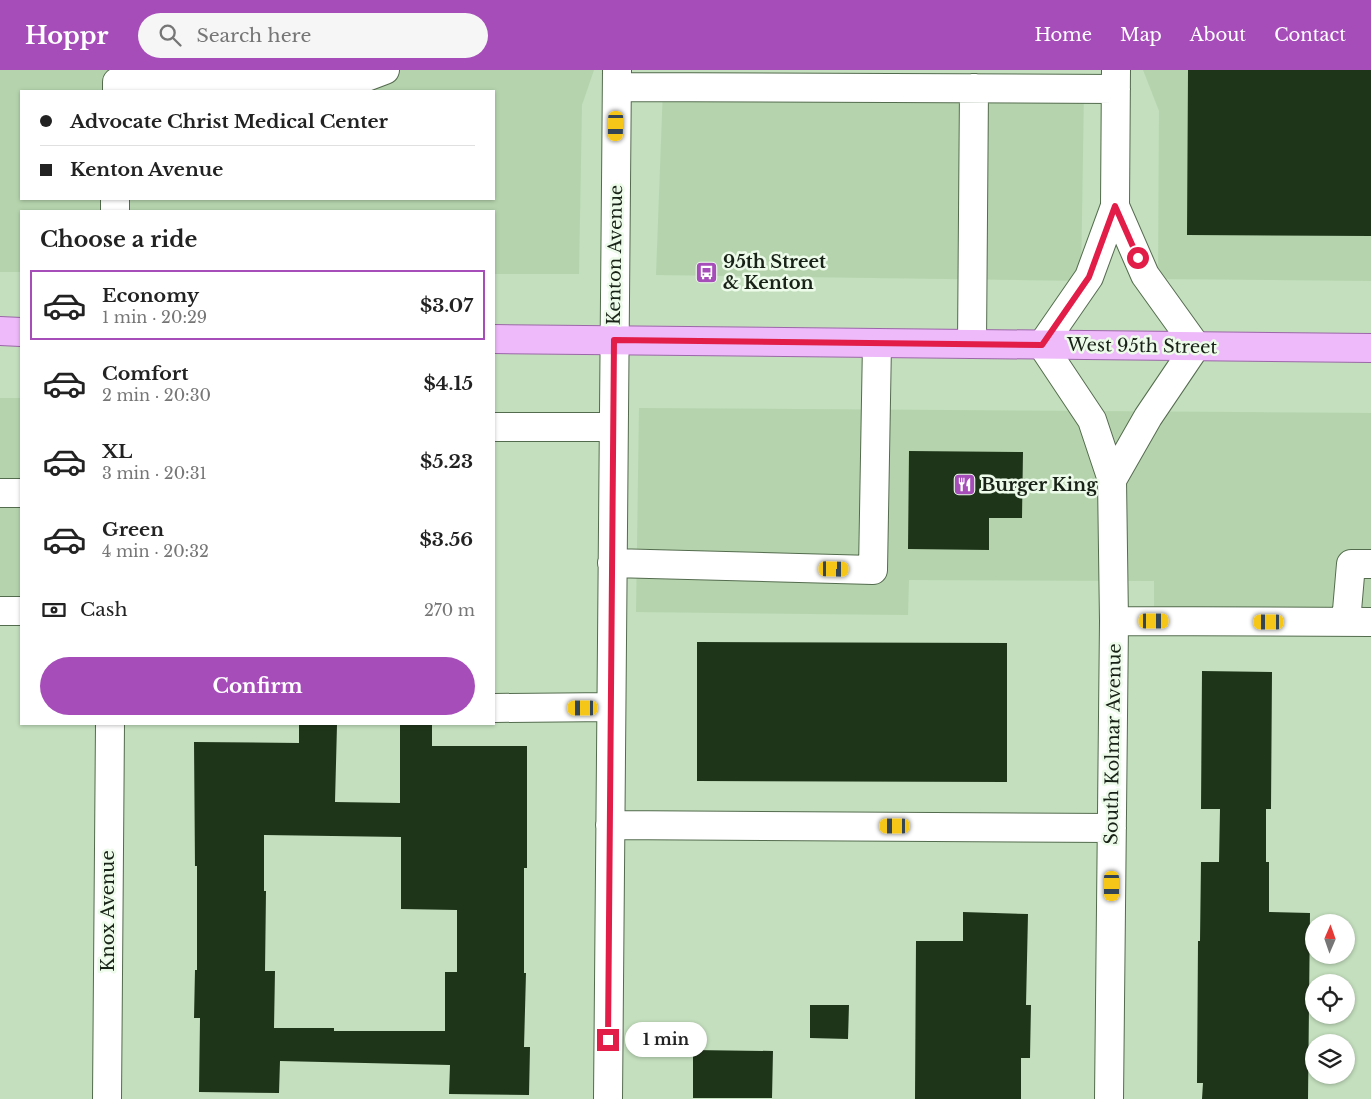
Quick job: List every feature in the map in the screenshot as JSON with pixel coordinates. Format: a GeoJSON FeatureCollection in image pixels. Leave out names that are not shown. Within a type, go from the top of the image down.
{"type":"FeatureCollection","features":[{"type":"Feature","properties":{"kind":"main road"},"geometry":{"type":"LineString","coordinates":[[0,332],[20,332]]}},
{"type":"Feature","properties":{"kind":"main road","name":"West 95th Street"},"geometry":{"type":"LineString","coordinates":[[495,338],[1371,348]]}},
{"type":"Feature","properties":{"kind":"street"},"geometry":{"type":"LineString","coordinates":[[117,81],[348,84],[385,70]]}},
{"type":"Feature","properties":{"kind":"street"},"geometry":{"type":"LineString","coordinates":[[617,78],[974,88],[1116,79],[1115,206],[1089,277],[1042,345]]}},
{"type":"Feature","properties":{"kind":"street","name":"Kenton Avenue"},"geometry":{"type":"LineString","coordinates":[[608,1099],[617,78]]}},
{"type":"Feature","properties":{"kind":"street"},"geometry":{"type":"LineString","coordinates":[[972,344],[974,88]]}},
{"type":"Feature","properties":{"kind":"street"},"geometry":{"type":"LineString","coordinates":[[1112,480],[1148,417],[1196,346],[1146,275],[1115,206]]}},
{"type":"Feature","properties":{"kind":"street"},"geometry":{"type":"LineString","coordinates":[[612,563],[873,570],[877,343]]}},
{"type":"Feature","properties":{"kind":"street","name":"South Kolmar Avenue"},"geometry":{"type":"LineString","coordinates":[[1042,345],[1092,420],[1112,480],[1114,621],[1110,1099]]}},
{"type":"Feature","properties":{"kind":"street"},"geometry":{"type":"LineString","coordinates":[[495,427],[613,427]]}},
{"type":"Feature","properties":{"kind":"street"},"geometry":{"type":"LineString","coordinates":[[0,492],[20,493]]}},
{"type":"Feature","properties":{"kind":"street"},"geometry":{"type":"LineString","coordinates":[[1114,621],[1358,622],[1351,564],[1371,564]]}},
{"type":"Feature","properties":{"kind":"street"},"geometry":{"type":"LineString","coordinates":[[0,611],[20,611]]}},
{"type":"Feature","properties":{"kind":"street"},"geometry":{"type":"LineString","coordinates":[[495,708],[611,707]]}},
{"type":"Feature","properties":{"kind":"street","name":"Knox Avenue"},"geometry":{"type":"LineString","coordinates":[[107,1099],[110,725]]}},
{"type":"Feature","properties":{"kind":"street"},"geometry":{"type":"LineString","coordinates":[[610,825],[1112,828]]}},
{"type":"Feature","properties":{"kind":"shaded area"},"geometry":{"type":"Polygon","coordinates":[[[0,70],[594,70],[582,105],[579,274],[495,274],[495,210],[20,210],[20,272],[0,272],[0,70]]]}},
{"type":"Feature","properties":{"kind":"shaded area"},"geometry":{"type":"Polygon","coordinates":[[[1143,70],[1371,70],[1371,281],[1158,279],[1159,111],[1143,70]]]}},
{"type":"Feature","properties":{"kind":"shaded area"},"geometry":{"type":"Polygon","coordinates":[[[663,87],[1084,89],[1081,281],[656,275],[663,87]]]}},
{"type":"Feature","properties":{"kind":"shaded area"},"geometry":{"type":"Polygon","coordinates":[[[0,398],[20,398],[20,611],[0,611],[0,398]]]}},
{"type":"Feature","properties":{"kind":"shaded area"},"geometry":{"type":"Polygon","coordinates":[[[639,408],[1371,413],[1371,622],[1154,621],[1154,581],[909,580],[908,615],[636,612],[639,408]]]}},
{"type":"Feature","properties":{"kind":"building"},"geometry":{"type":"Polygon","coordinates":[[[1188,70],[1371,70],[1371,236],[1187,235],[1188,70]]]}},
{"type":"Feature","properties":{"kind":"building","name":"Burger King"},"geometry":{"type":"Polygon","coordinates":[[[909,451],[1023,452],[1022,518],[989,518],[989,550],[908,549],[909,451]]]}},
{"type":"Feature","properties":{"kind":"building"},"geometry":{"type":"Polygon","coordinates":[[[697,642],[1007,643],[1007,782],[697,781],[697,642]]]}},
{"type":"Feature","properties":{"kind":"building"},"geometry":{"type":"Polygon","coordinates":[[[1202,671],[1272,672],[1271,809],[1266,809],[1266,862],[1269,862],[1269,912],[1310,913],[1305,914],[1305,964],[1309,964],[1309,974],[1305,974],[1305,1024],[1309,1024],[1309,1034],[1305,1034],[1305,1084],[1308,1084],[1308,1099],[1202,1099],[1203,1083],[1197,1083],[1198,941],[1200,941],[1201,862],[1219,862],[1220,809],[1201,809],[1202,671]]]}},
{"type":"Feature","properties":{"kind":"building"},"geometry":{"type":"Polygon","coordinates":[[[299,725],[337,725],[335,802],[400,803],[400,725],[432,725],[432,746],[527,746],[527,868],[524,868],[524,973],[526,973],[524,1047],[530,1047],[529,1095],[449,1094],[450,1065],[280,1061],[279,1093],[199,1092],[200,1018],[194,1018],[195,970],[197,970],[197,866],[195,866],[194,742],[299,743],[299,725]],[[264,835],[264,891],[266,891],[265,971],[275,971],[274,1028],[334,1028],[334,1031],[445,1031],[445,972],[457,972],[457,910],[401,909],[401,837],[264,835]]]}},
{"type":"Feature","properties":{"kind":"building"},"geometry":{"type":"Polygon","coordinates":[[[963,912],[1028,914],[1026,1005],[1031,1005],[1030,1058],[1021,1058],[1021,1099],[915,1099],[916,941],[963,941],[963,912]]]}},
{"type":"Feature","properties":{"kind":"building"},"geometry":{"type":"Polygon","coordinates":[[[810,1005],[849,1005],[848,1039],[810,1038],[810,1005]]]}},
{"type":"Feature","properties":{"kind":"building"},"geometry":{"type":"Polygon","coordinates":[[[693,1050],[773,1051],[772,1098],[693,1098],[693,1050]]]}},
{"type":"Feature","properties":{"kind":"place","name":"95th Street & Kenton"},"geometry":{"type":"Point","coordinates":[707,272]}},
{"type":"Feature","properties":{"kind":"place","name":"Burger King"},"geometry":{"type":"Point","coordinates":[965,485]}},
{"type":"Feature","properties":{"kind":"route"},"geometry":{"type":"LineString","coordinates":[[608,1040],[614,340],[1042,345],[1089,277],[1115,206],[1138,258]]}}]}
